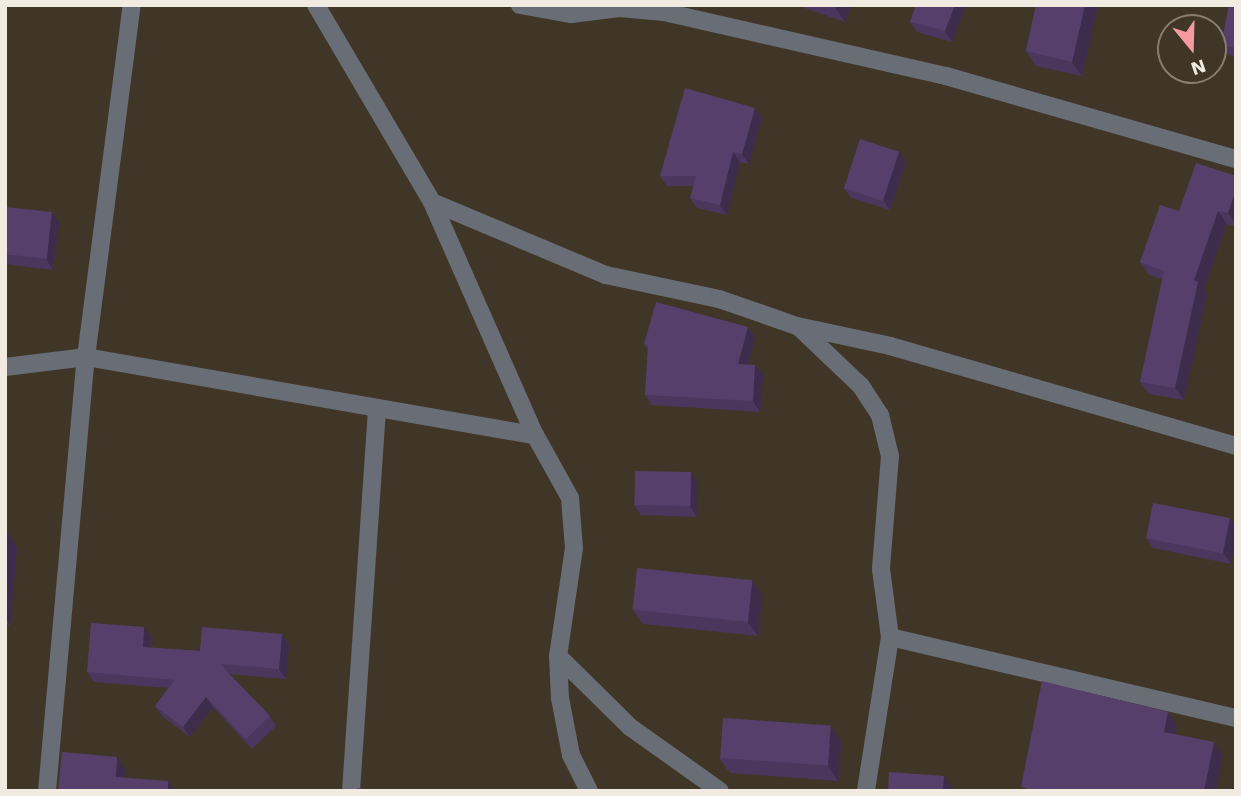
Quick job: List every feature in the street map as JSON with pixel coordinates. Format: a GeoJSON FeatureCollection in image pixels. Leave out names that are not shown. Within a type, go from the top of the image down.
{"type":"FeatureCollection","features":[{"type":"Feature","properties":{"kind":"street"},"geometry":{"type":"LineString","coordinates":[[47,791],[86,357],[132,5]]}},
{"type":"Feature","properties":{"kind":"street"},"geometry":{"type":"LineString","coordinates":[[316,5],[432,202],[535,435],[570,498],[574,548],[558,656],[571,755],[589,791]]}},
{"type":"Feature","properties":{"kind":"street"},"geometry":{"type":"LineString","coordinates":[[520,5],[571,14],[620,8],[664,12],[972,82],[1236,159]]}},
{"type":"Feature","properties":{"kind":"street"},"geometry":{"type":"LineString","coordinates":[[432,202],[606,275],[719,299],[797,326],[890,346],[1236,446]]}},
{"type":"Feature","properties":{"kind":"street"},"geometry":{"type":"LineString","coordinates":[[797,326],[861,386],[880,415],[890,456],[881,569],[890,636],[866,791]]}},
{"type":"Feature","properties":{"kind":"street"},"geometry":{"type":"LineString","coordinates":[[5,367],[86,357],[535,435]]}},
{"type":"Feature","properties":{"kind":"street"},"geometry":{"type":"LineString","coordinates":[[351,791],[377,408]]}},
{"type":"Feature","properties":{"kind":"street"},"geometry":{"type":"LineString","coordinates":[[890,636],[1236,718]]}},
{"type":"Feature","properties":{"kind":"street"},"geometry":{"type":"LineString","coordinates":[[558,656],[630,727],[720,791]]}},
{"type":"Feature","properties":{"kind":"building"},"geometry":{"type":"Polygon","coordinates":[[[916,5],[955,5],[945,31],[910,22],[916,5]]]}},
{"type":"Feature","properties":{"kind":"building"},"geometry":{"type":"Polygon","coordinates":[[[1036,5],[1085,5],[1072,62],[1026,51],[1036,5]]]}},
{"type":"Feature","properties":{"kind":"building"},"geometry":{"type":"Polygon","coordinates":[[[1229,5],[1236,5],[1236,48],[1227,46],[1229,5]]]}},
{"type":"Feature","properties":{"kind":"building"},"geometry":{"type":"Polygon","coordinates":[[[685,88],[755,108],[742,154],[733,152],[720,205],[690,198],[696,176],[660,176],[685,88]]]}},
{"type":"Feature","properties":{"kind":"building"},"geometry":{"type":"Polygon","coordinates":[[[860,139],[899,152],[883,201],[844,188],[860,139]]]}},
{"type":"Feature","properties":{"kind":"building"},"geometry":{"type":"Polygon","coordinates":[[[1196,163],[1236,176],[1236,189],[1228,213],[1218,211],[1194,280],[1198,282],[1175,388],[1140,382],[1164,271],[1140,262],[1160,205],[1179,211],[1196,163]]]}},
{"type":"Feature","properties":{"kind":"building"},"geometry":{"type":"Polygon","coordinates":[[[5,207],[52,212],[47,259],[5,254],[5,207]]]}},
{"type":"Feature","properties":{"kind":"building"},"geometry":{"type":"Polygon","coordinates":[[[656,302],[748,327],[738,364],[755,365],[753,401],[645,395],[648,345],[644,344],[656,302]]]}},
{"type":"Feature","properties":{"kind":"building"},"geometry":{"type":"Polygon","coordinates":[[[635,471],[691,472],[690,506],[634,505],[635,471]]]}},
{"type":"Feature","properties":{"kind":"building"},"geometry":{"type":"Polygon","coordinates":[[[1153,503],[1230,518],[1223,553],[1146,538],[1153,503]]]}},
{"type":"Feature","properties":{"kind":"building"},"geometry":{"type":"Polygon","coordinates":[[[637,568],[752,580],[748,622],[633,610],[637,568]]]}},
{"type":"Feature","properties":{"kind":"building"},"geometry":{"type":"Polygon","coordinates":[[[91,623],[144,627],[143,647],[200,651],[202,627],[282,634],[279,669],[220,664],[270,716],[246,739],[206,697],[183,727],[155,706],[175,680],[87,672],[91,623]]]}},
{"type":"Feature","properties":{"kind":"building"},"geometry":{"type":"Polygon","coordinates":[[[1042,681],[1168,712],[1164,732],[1214,742],[1204,791],[1035,791],[1021,787],[1042,681]]]}},
{"type":"Feature","properties":{"kind":"building"},"geometry":{"type":"Polygon","coordinates":[[[723,718],[831,726],[828,765],[720,758],[723,718]]]}},
{"type":"Feature","properties":{"kind":"building"},"geometry":{"type":"Polygon","coordinates":[[[62,752],[117,757],[116,777],[168,781],[168,791],[58,791],[62,752]]]}},
{"type":"Feature","properties":{"kind":"building"},"geometry":{"type":"Polygon","coordinates":[[[889,772],[944,776],[943,791],[888,791],[889,772]]]}},
{"type":"Feature","properties":{"kind":"building"},"geometry":{"type":"Polygon","coordinates":[[[357,788],[384,791],[356,791],[357,788]]]}}]}
